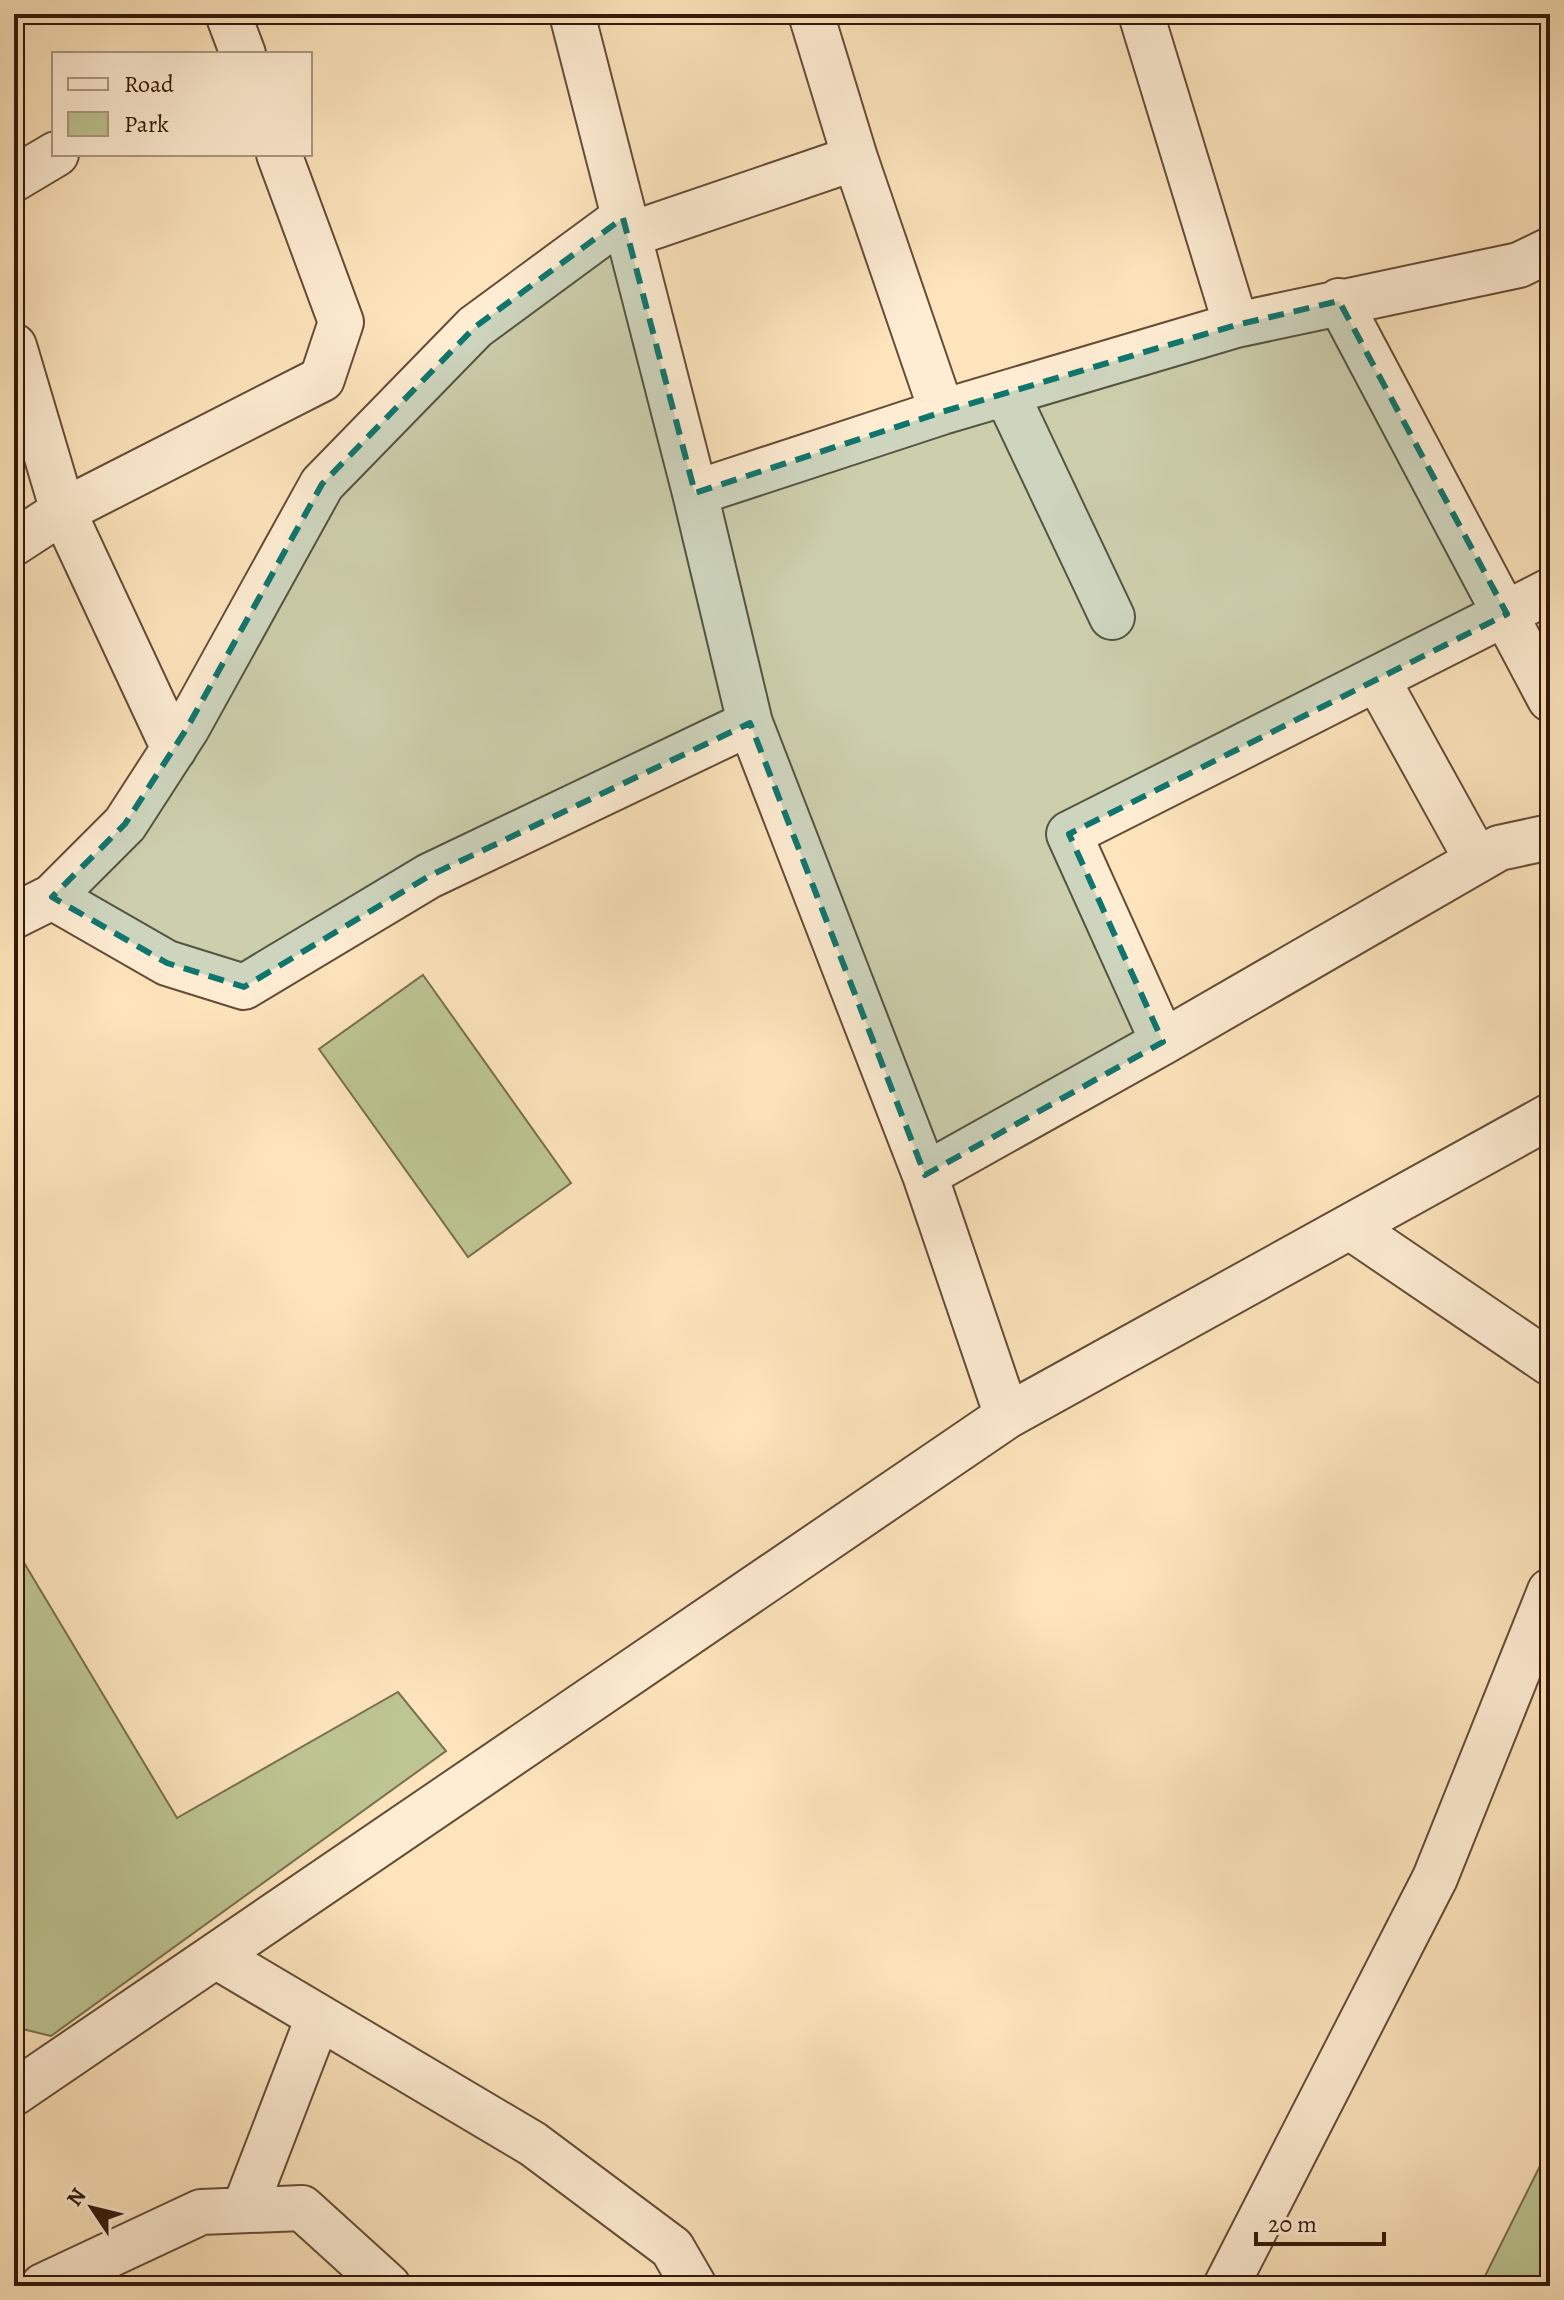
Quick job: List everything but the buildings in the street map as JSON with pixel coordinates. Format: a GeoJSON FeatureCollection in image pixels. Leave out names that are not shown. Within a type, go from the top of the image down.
{"type":"FeatureCollection","features":[{"type":"Feature","properties":{"kind":"street"},"geometry":{"type":"LineString","coordinates":[[572,14],[695,493],[750,723],[925,1175],[1007,1416]]}},
{"type":"Feature","properties":{"kind":"street"},"geometry":{"type":"LineString","coordinates":[[811,14],[855,158],[942,412]]}},
{"type":"Feature","properties":{"kind":"street"},"geometry":{"type":"LineString","coordinates":[[1141,14],[1236,325]]}},
{"type":"Feature","properties":{"kind":"street"},"geometry":{"type":"LineString","coordinates":[[14,179],[53,156]]}},
{"type":"Feature","properties":{"kind":"street"},"geometry":{"type":"LineString","coordinates":[[14,543],[63,511],[322,379],[341,322],[280,156]]}},
{"type":"Feature","properties":{"kind":"street"},"geometry":{"type":"LineString","coordinates":[[750,723],[429,876],[244,987],[167,963],[33,907],[125,824],[174,749],[322,484],[475,327],[626,227],[855,158]]}},
{"type":"Feature","properties":{"kind":"street"},"geometry":{"type":"LineString","coordinates":[[695,493],[942,412],[1236,325],[1519,265],[1550,250]]}},
{"type":"Feature","properties":{"kind":"street"},"geometry":{"type":"LineString","coordinates":[[1339,301],[1550,699]]}},
{"type":"Feature","properties":{"kind":"street"},"geometry":{"type":"LineString","coordinates":[[14,346],[63,511],[174,749]]}},
{"type":"Feature","properties":{"kind":"street"},"geometry":{"type":"LineString","coordinates":[[1006,393],[1112,617]]}},
{"type":"Feature","properties":{"kind":"street"},"geometry":{"type":"LineString","coordinates":[[1163,1042],[1069,834],[1550,591]]}},
{"type":"Feature","properties":{"kind":"street"},"geometry":{"type":"LineString","coordinates":[[1377,679],[1477,860]]}},
{"type":"Feature","properties":{"kind":"street"},"geometry":{"type":"LineString","coordinates":[[925,1175],[1499,848],[1550,837]]}},
{"type":"Feature","properties":{"kind":"street"},"geometry":{"type":"LineString","coordinates":[[14,2093],[1007,1416],[1550,1116]]}},
{"type":"Feature","properties":{"kind":"street"},"geometry":{"type":"LineString","coordinates":[[1350,1227],[1550,1363]]}},
{"type":"Feature","properties":{"kind":"street"},"geometry":{"type":"LineString","coordinates":[[1226,2286],[1435,1878],[1550,1591]]}},
{"type":"Feature","properties":{"kind":"street"},"geometry":{"type":"LineString","coordinates":[[216,1956],[533,2144],[663,2267],[694,2286]]}},
{"type":"Feature","properties":{"kind":"street"},"geometry":{"type":"LineString","coordinates":[[244,2210],[318,2018]]}},
{"type":"Feature","properties":{"kind":"street"},"geometry":{"type":"LineString","coordinates":[[43,2286],[201,2212],[302,2208],[388,2286]]}},
{"type":"Feature","properties":{"kind":"highlighted area"},"geometry":{"type":"Polygon","coordinates":[[[623,218],[695,493],[942,412],[1236,325],[1339,301],[1507,614],[1069,834],[1163,1042],[925,1175],[750,723],[429,876],[244,987],[167,963],[52,897],[125,824],[187,728],[322,484],[475,327],[623,218]]]}},
{"type":"Feature","properties":{"kind":"green space"},"geometry":{"type":"Polygon","coordinates":[[[423,975],[571,1183],[468,1257],[319,1049],[423,975]]]}},
{"type":"Feature","properties":{"kind":"green space"},"geometry":{"type":"Polygon","coordinates":[[[14,1546],[177,1818],[398,1692],[446,1751],[51,2036],[14,2027],[14,1546]]]}},
{"type":"Feature","properties":{"kind":"green space"},"geometry":{"type":"Polygon","coordinates":[[[1550,2146],[1550,2286],[1480,2286],[1550,2146]]]}}]}
